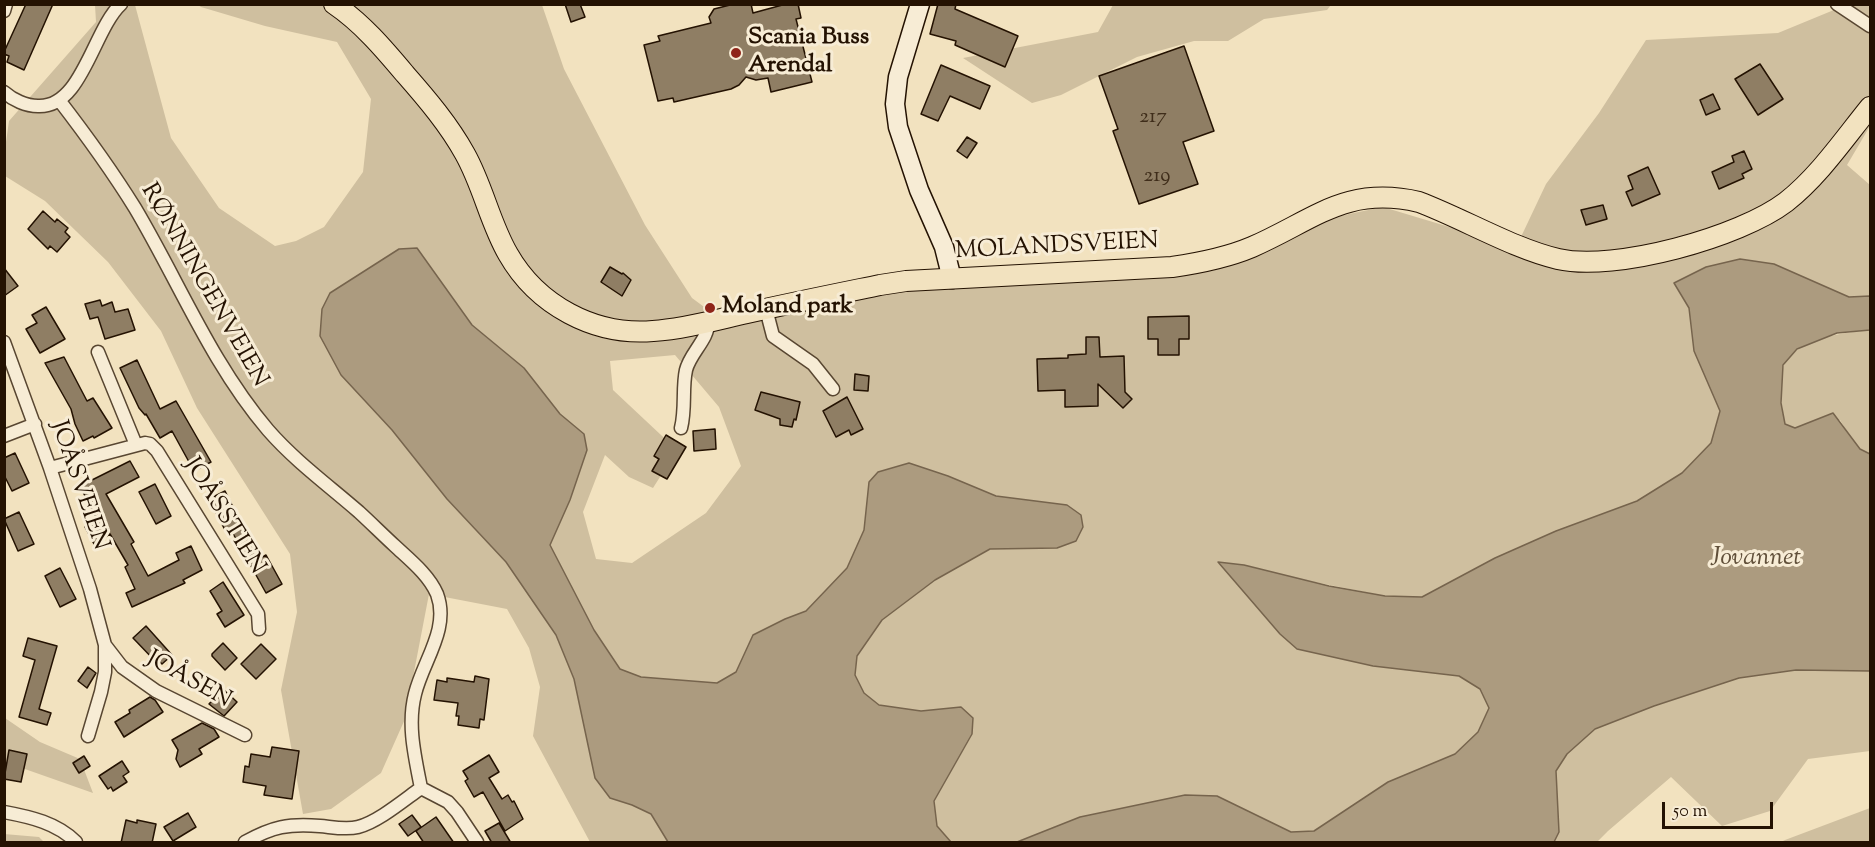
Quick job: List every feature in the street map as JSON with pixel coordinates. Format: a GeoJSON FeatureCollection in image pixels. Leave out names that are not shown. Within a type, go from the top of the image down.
{"type":"FeatureCollection","features":[{"type":"Feature","properties":{"kind":"main road","name":"MOLANDSVEIEN"},"geometry":{"type":"LineString","coordinates":[[334,4],[382,46],[428,100],[453,134],[466,156],[507,253],[520,272],[549,301],[584,320],[623,331],[653,331],[708,322],[880,285],[1172,267],[1207,262],[1252,247],[1337,205],[1377,196],[1399,197],[1419,202],[1540,254],[1581,262],[1622,260],[1714,237],[1769,214],[1788,201],[1808,182],[1870,107]]}},
{"type":"Feature","properties":{"kind":"street"},"geometry":{"type":"LineString","coordinates":[[4,11],[6,4]]}},
{"type":"Feature","properties":{"kind":"street"},"geometry":{"type":"LineString","coordinates":[[4,92],[9,97],[30,106],[44,107],[66,96],[76,83],[103,27],[121,4]]}},
{"type":"Feature","properties":{"kind":"street"},"geometry":{"type":"LineString","coordinates":[[920,4],[898,77],[895,104],[898,127],[919,190],[944,247],[952,279]]}},
{"type":"Feature","properties":{"kind":"street"},"geometry":{"type":"LineString","coordinates":[[1837,4],[1870,26]]}},
{"type":"Feature","properties":{"kind":"street","name":"RØNNINGENVEIEN"},"geometry":{"type":"LineString","coordinates":[[59,100],[135,208],[202,334],[235,387],[291,454],[414,564],[436,592],[440,621],[436,640],[415,692],[411,720],[421,788]]}},
{"type":"Feature","properties":{"kind":"street"},"geometry":{"type":"LineString","coordinates":[[766,309],[773,336],[813,364],[833,389]]}},
{"type":"Feature","properties":{"kind":"street"},"geometry":{"type":"LineString","coordinates":[[681,428],[686,370],[708,329],[708,322]]}},
{"type":"Feature","properties":{"kind":"street","name":"JOÅSVEIEN"},"geometry":{"type":"LineString","coordinates":[[4,342],[50,468],[90,589],[105,645]]}},
{"type":"Feature","properties":{"kind":"street"},"geometry":{"type":"LineString","coordinates":[[50,468],[136,446],[98,352]]}},
{"type":"Feature","properties":{"kind":"street"},"geometry":{"type":"LineString","coordinates":[[4,436],[35,424]]}},
{"type":"Feature","properties":{"kind":"street","name":"JOÅSSTIEN"},"geometry":{"type":"LineString","coordinates":[[136,446],[150,444],[157,451],[258,614],[259,629]]}},
{"type":"Feature","properties":{"kind":"street","name":"JOÅSEN"},"geometry":{"type":"LineString","coordinates":[[105,645],[122,667],[156,691],[245,735]]}},
{"type":"Feature","properties":{"kind":"street","name":"JOÅSEN"},"geometry":{"type":"LineString","coordinates":[[88,736],[105,672],[105,645]]}},
{"type":"Feature","properties":{"kind":"street"},"geometry":{"type":"LineString","coordinates":[[245,843],[265,831],[281,826],[357,827],[369,822],[421,788],[448,802],[458,812],[477,843]]}},
{"type":"Feature","properties":{"kind":"street"},"geometry":{"type":"LineString","coordinates":[[4,812],[50,824],[63,830],[76,843]]}},
{"type":"Feature","properties":{"kind":"shaded area"},"geometry":{"type":"Polygon","coordinates":[[[95,5],[135,5],[171,138],[219,208],[275,246],[296,241],[324,227],[363,172],[371,99],[337,42],[265,26],[198,5],[542,5],[564,69],[645,225],[692,298],[715,315],[977,279],[1156,269],[1305,223],[1383,207],[1466,232],[1520,239],[1546,184],[1599,113],[1646,40],[1778,33],[1846,5],[1870,5],[1870,126],[1847,165],[1870,185],[1870,296],[1849,297],[1774,264],[1674,283],[1689,308],[1695,351],[1720,411],[1711,443],[1682,473],[1637,501],[1556,531],[1495,558],[1422,597],[1385,596],[1219,563],[1249,595],[1373,666],[1459,676],[1480,689],[1489,707],[1478,732],[1455,754],[1388,782],[1314,831],[1291,832],[1217,796],[1080,817],[1017,842],[951,842],[937,826],[934,801],[972,735],[961,707],[921,711],[879,705],[864,693],[855,675],[857,656],[882,620],[935,580],[990,549],[1057,548],[1076,541],[1083,527],[1081,515],[1067,505],[996,496],[909,463],[869,482],[864,530],[848,568],[806,611],[753,635],[736,672],[717,683],[641,677],[620,669],[594,630],[550,545],[570,500],[587,450],[584,434],[560,414],[524,368],[472,325],[417,248],[341,375],[392,430],[447,499],[506,562],[556,635],[574,679],[583,720],[632,805],[651,814],[668,842],[590,842],[533,736],[540,687],[529,648],[507,609],[429,594],[405,719],[381,773],[331,809],[303,814],[281,690],[297,612],[290,554],[197,408],[161,331],[108,262],[45,201],[5,176],[5,149],[9,121],[96,22],[95,5]],[[675,355],[610,361],[613,390],[677,450],[653,488],[629,477],[605,455],[583,512],[596,559],[632,563],[706,513],[741,466],[719,407],[675,355]]]}},
{"type":"Feature","properties":{"kind":"shaded area"},"geometry":{"type":"Polygon","coordinates":[[[1113,5],[1331,5],[1327,10],[1264,19],[1228,41],[1194,41],[1137,57],[1061,95],[1032,103],[963,58],[1098,32],[1113,5]]]}},
{"type":"Feature","properties":{"kind":"shaded area"},"geometry":{"type":"Polygon","coordinates":[[[1870,330],[1870,454],[1856,445],[1840,420],[1795,428],[1785,424],[1781,384],[1783,368],[1792,354],[1823,338],[1870,330]]]}},
{"type":"Feature","properties":{"kind":"shaded area"},"geometry":{"type":"Polygon","coordinates":[[[1796,670],[1870,671],[1870,751],[1808,759],[1770,811],[1722,826],[1671,777],[1597,842],[1554,842],[1559,832],[1556,771],[1567,754],[1595,729],[1654,706],[1739,678],[1796,670]]]}},
{"type":"Feature","properties":{"kind":"shaded area"},"geometry":{"type":"Polygon","coordinates":[[[5,718],[40,742],[80,759],[93,793],[5,762],[5,718]]]}},
{"type":"Feature","properties":{"kind":"shaded area"},"geometry":{"type":"Polygon","coordinates":[[[1870,808],[1870,842],[1781,842],[1785,840],[1870,808]]]}},
{"type":"Feature","properties":{"kind":"shaded area"},"geometry":{"type":"Polygon","coordinates":[[[4,834],[39,837],[44,842],[5,842],[4,834]]]}},
{"type":"Feature","properties":{"kind":"water"},"geometry":{"type":"Polygon","coordinates":[[[417,248],[472,325],[524,368],[560,414],[584,434],[587,450],[570,500],[550,545],[594,630],[620,669],[641,677],[717,683],[736,672],[753,635],[806,611],[847,568],[864,530],[869,482],[878,472],[909,463],[996,496],[1067,505],[1081,515],[1083,527],[1076,541],[1057,548],[990,549],[935,580],[882,620],[857,656],[855,675],[864,693],[879,705],[921,711],[961,707],[973,718],[972,734],[934,801],[937,826],[951,842],[668,842],[651,814],[610,798],[595,778],[574,679],[556,635],[506,562],[447,499],[392,430],[341,375],[320,336],[322,309],[330,293],[399,249],[417,248]]]}},
{"type":"Feature","properties":{"kind":"water","name":"Jovannet"},"geometry":{"type":"Polygon","coordinates":[[[1740,259],[1774,264],[1849,297],[1870,296],[1870,330],[1837,333],[1797,349],[1783,365],[1781,403],[1785,424],[1795,428],[1833,413],[1860,449],[1870,454],[1870,671],[1796,670],[1739,678],[1654,706],[1595,729],[1567,754],[1556,771],[1559,832],[1554,842],[1017,842],[1080,817],[1185,795],[1217,796],[1291,832],[1314,831],[1388,782],[1455,754],[1478,732],[1489,708],[1480,689],[1459,676],[1373,666],[1297,649],[1280,634],[1218,562],[1244,565],[1329,586],[1385,596],[1422,597],[1495,558],[1556,531],[1637,501],[1682,473],[1711,443],[1720,411],[1694,351],[1689,308],[1674,283],[1706,267],[1740,259]]]}},
{"type":"Feature","properties":{"kind":"building"},"geometry":{"type":"Polygon","coordinates":[[[26,4],[53,4],[24,70],[7,62],[9,56],[4,52],[26,4]]]}},
{"type":"Feature","properties":{"kind":"building"},"geometry":{"type":"Polygon","coordinates":[[[565,4],[580,4],[585,17],[571,22],[565,4]]]}},
{"type":"Feature","properties":{"kind":"building"},"geometry":{"type":"Polygon","coordinates":[[[734,4],[751,4],[753,13],[786,4],[798,4],[801,18],[796,19],[812,82],[771,92],[768,78],[756,80],[746,77],[739,85],[731,89],[674,102],[673,98],[658,101],[644,45],[660,41],[658,36],[711,23],[709,17],[714,9],[734,4]]]}},
{"type":"Feature","properties":{"kind":"building"},"geometry":{"type":"Polygon","coordinates":[[[938,4],[956,4],[955,9],[1018,36],[1005,67],[955,45],[956,41],[930,34],[938,4]]]}},
{"type":"Feature","properties":{"kind":"building"},"geometry":{"type":"Polygon","coordinates":[[[1184,46],[1214,131],[1183,142],[1198,184],[1139,204],[1113,131],[1118,129],[1099,76],[1184,46]]]}},
{"type":"Feature","properties":{"kind":"building"},"geometry":{"type":"Polygon","coordinates":[[[1760,64],[1783,99],[1758,115],[1735,79],[1760,64]]]}},
{"type":"Feature","properties":{"kind":"building"},"geometry":{"type":"Polygon","coordinates":[[[941,65],[990,86],[980,109],[950,96],[938,121],[921,114],[941,65]]]}},
{"type":"Feature","properties":{"kind":"building"},"geometry":{"type":"Polygon","coordinates":[[[1713,94],[1720,109],[1706,115],[1700,100],[1713,94]]]}},
{"type":"Feature","properties":{"kind":"building"},"geometry":{"type":"Polygon","coordinates":[[[967,137],[977,143],[967,158],[957,151],[967,137]]]}},
{"type":"Feature","properties":{"kind":"building"},"geometry":{"type":"Polygon","coordinates":[[[1744,151],[1752,169],[1742,174],[1744,178],[1719,189],[1712,172],[1734,162],[1732,156],[1744,151]]]}},
{"type":"Feature","properties":{"kind":"building"},"geometry":{"type":"Polygon","coordinates":[[[1648,167],[1660,194],[1632,206],[1626,192],[1633,189],[1628,176],[1648,167]]]}},
{"type":"Feature","properties":{"kind":"building"},"geometry":{"type":"Polygon","coordinates":[[[1603,205],[1607,219],[1586,225],[1581,210],[1603,205]]]}},
{"type":"Feature","properties":{"kind":"building"},"geometry":{"type":"Polygon","coordinates":[[[43,211],[55,222],[57,219],[68,228],[65,232],[70,237],[57,252],[50,246],[48,249],[28,229],[43,211]]]}},
{"type":"Feature","properties":{"kind":"building"},"geometry":{"type":"Polygon","coordinates":[[[610,267],[631,280],[622,296],[601,282],[610,267]]]}},
{"type":"Feature","properties":{"kind":"building"},"geometry":{"type":"Polygon","coordinates":[[[4,268],[18,286],[4,296],[4,268]]]}},
{"type":"Feature","properties":{"kind":"building"},"geometry":{"type":"Polygon","coordinates":[[[100,300],[102,306],[112,302],[115,312],[128,309],[135,330],[105,339],[98,317],[90,319],[85,304],[100,300]]]}},
{"type":"Feature","properties":{"kind":"building"},"geometry":{"type":"Polygon","coordinates":[[[46,307],[65,339],[40,353],[26,329],[37,323],[32,315],[46,307]]]}},
{"type":"Feature","properties":{"kind":"building"},"geometry":{"type":"Polygon","coordinates":[[[1189,316],[1189,339],[1179,339],[1179,355],[1158,355],[1158,339],[1148,339],[1148,317],[1189,316]]]}},
{"type":"Feature","properties":{"kind":"building"},"geometry":{"type":"Polygon","coordinates":[[[1086,337],[1099,337],[1100,357],[1124,356],[1125,392],[1132,399],[1123,408],[1098,384],[1098,406],[1065,407],[1065,390],[1038,391],[1037,359],[1068,358],[1068,355],[1086,354],[1086,337]]]}},
{"type":"Feature","properties":{"kind":"building"},"geometry":{"type":"Polygon","coordinates":[[[64,357],[87,401],[93,398],[112,428],[94,438],[93,436],[83,441],[71,409],[45,363],[64,357]]]}},
{"type":"Feature","properties":{"kind":"building"},"geometry":{"type":"Polygon","coordinates":[[[137,360],[160,409],[176,401],[211,462],[194,471],[172,431],[160,438],[146,414],[139,408],[120,368],[137,360]]]}},
{"type":"Feature","properties":{"kind":"building"},"geometry":{"type":"Polygon","coordinates":[[[855,374],[869,376],[868,391],[854,390],[855,374]]]}},
{"type":"Feature","properties":{"kind":"building"},"geometry":{"type":"Polygon","coordinates":[[[761,392],[800,402],[792,427],[780,425],[780,419],[755,410],[761,392]]]}},
{"type":"Feature","properties":{"kind":"building"},"geometry":{"type":"Polygon","coordinates":[[[847,397],[863,429],[851,435],[849,430],[836,437],[823,411],[847,397]]]}},
{"type":"Feature","properties":{"kind":"building"},"geometry":{"type":"Polygon","coordinates":[[[715,429],[716,449],[694,451],[693,431],[715,429]]]}},
{"type":"Feature","properties":{"kind":"building"},"geometry":{"type":"Polygon","coordinates":[[[666,435],[686,447],[667,479],[652,471],[659,459],[654,456],[666,435]]]}},
{"type":"Feature","properties":{"kind":"building"},"geometry":{"type":"Polygon","coordinates":[[[15,453],[29,483],[12,491],[4,475],[4,458],[15,453]]]}},
{"type":"Feature","properties":{"kind":"building"},"geometry":{"type":"Polygon","coordinates":[[[130,461],[139,477],[106,494],[134,542],[131,544],[148,576],[179,560],[176,553],[191,546],[202,570],[183,580],[185,583],[132,607],[126,593],[135,589],[125,567],[128,565],[110,534],[94,544],[85,527],[97,520],[80,486],[130,461]]]}},
{"type":"Feature","properties":{"kind":"building"},"geometry":{"type":"Polygon","coordinates":[[[155,484],[171,516],[156,524],[139,492],[155,484]]]}},
{"type":"Feature","properties":{"kind":"building"},"geometry":{"type":"Polygon","coordinates":[[[225,491],[259,559],[266,555],[282,584],[266,593],[231,530],[226,532],[209,499],[225,491]]]}},
{"type":"Feature","properties":{"kind":"building"},"geometry":{"type":"Polygon","coordinates":[[[19,512],[34,544],[18,551],[4,519],[19,512]]]}},
{"type":"Feature","properties":{"kind":"building"},"geometry":{"type":"Polygon","coordinates":[[[60,568],[76,599],[60,607],[45,576],[60,568]]]}},
{"type":"Feature","properties":{"kind":"building"},"geometry":{"type":"Polygon","coordinates":[[[223,582],[244,615],[225,627],[217,614],[222,611],[210,591],[223,582]]]}},
{"type":"Feature","properties":{"kind":"building"},"geometry":{"type":"Polygon","coordinates":[[[146,626],[172,655],[162,664],[159,661],[157,663],[133,638],[146,626]]]}},
{"type":"Feature","properties":{"kind":"building"},"geometry":{"type":"Polygon","coordinates":[[[28,638],[57,646],[39,709],[51,713],[47,725],[19,717],[35,660],[23,656],[28,638]]]}},
{"type":"Feature","properties":{"kind":"building"},"geometry":{"type":"Polygon","coordinates":[[[223,643],[237,658],[225,670],[212,656],[223,643]]]}},
{"type":"Feature","properties":{"kind":"building"},"geometry":{"type":"Polygon","coordinates":[[[261,644],[276,659],[256,679],[241,664],[261,644]]]}},
{"type":"Feature","properties":{"kind":"building"},"geometry":{"type":"Polygon","coordinates":[[[88,667],[96,673],[87,688],[78,681],[88,667]]]}},
{"type":"Feature","properties":{"kind":"building"},"geometry":{"type":"Polygon","coordinates":[[[475,676],[489,679],[484,720],[480,719],[479,728],[458,725],[459,716],[456,716],[458,703],[434,700],[437,680],[447,682],[447,678],[474,682],[475,676]]]}},
{"type":"Feature","properties":{"kind":"building"},"geometry":{"type":"Polygon","coordinates":[[[223,689],[237,702],[224,716],[209,704],[223,689]]]}},
{"type":"Feature","properties":{"kind":"building"},"geometry":{"type":"Polygon","coordinates":[[[150,697],[155,700],[163,712],[124,737],[115,722],[150,697]]]}},
{"type":"Feature","properties":{"kind":"building"},"geometry":{"type":"Polygon","coordinates":[[[202,723],[214,729],[219,737],[199,749],[202,754],[180,767],[176,759],[178,750],[172,740],[202,723]]]}},
{"type":"Feature","properties":{"kind":"building"},"geometry":{"type":"Polygon","coordinates":[[[272,747],[299,751],[292,799],[264,795],[266,786],[243,782],[245,766],[249,767],[251,754],[270,757],[272,747]]]}},
{"type":"Feature","properties":{"kind":"building"},"geometry":{"type":"Polygon","coordinates":[[[9,750],[27,754],[21,782],[4,779],[9,750]]]}},
{"type":"Feature","properties":{"kind":"building"},"geometry":{"type":"Polygon","coordinates":[[[489,755],[499,772],[489,778],[502,799],[508,795],[512,802],[514,801],[523,819],[505,831],[483,792],[474,797],[465,781],[468,779],[463,771],[489,755]]]}},
{"type":"Feature","properties":{"kind":"building"},"geometry":{"type":"Polygon","coordinates":[[[84,756],[90,766],[79,773],[73,763],[84,756]]]}},
{"type":"Feature","properties":{"kind":"building"},"geometry":{"type":"Polygon","coordinates":[[[122,761],[129,772],[123,776],[127,782],[113,791],[111,787],[108,789],[99,776],[122,761]]]}},
{"type":"Feature","properties":{"kind":"building"},"geometry":{"type":"Polygon","coordinates":[[[188,813],[196,827],[173,841],[164,827],[188,813]]]}},
{"type":"Feature","properties":{"kind":"building"},"geometry":{"type":"Polygon","coordinates":[[[412,815],[421,827],[408,836],[399,824],[412,815]]]}},
{"type":"Feature","properties":{"kind":"building"},"geometry":{"type":"Polygon","coordinates":[[[436,817],[454,843],[424,843],[416,831],[436,817]]]}},
{"type":"Feature","properties":{"kind":"building"},"geometry":{"type":"Polygon","coordinates":[[[126,820],[156,824],[152,843],[121,843],[126,820]]]}},
{"type":"Feature","properties":{"kind":"building"},"geometry":{"type":"Polygon","coordinates":[[[499,823],[511,843],[492,843],[485,831],[499,823]]]}},
{"type":"Feature","properties":{"kind":"place","name":"Scania Buss Arendal"},"geometry":{"type":"Point","coordinates":[736,53]}},
{"type":"Feature","properties":{"kind":"place","name":"Moland park"},"geometry":{"type":"Point","coordinates":[710,308]}}]}
